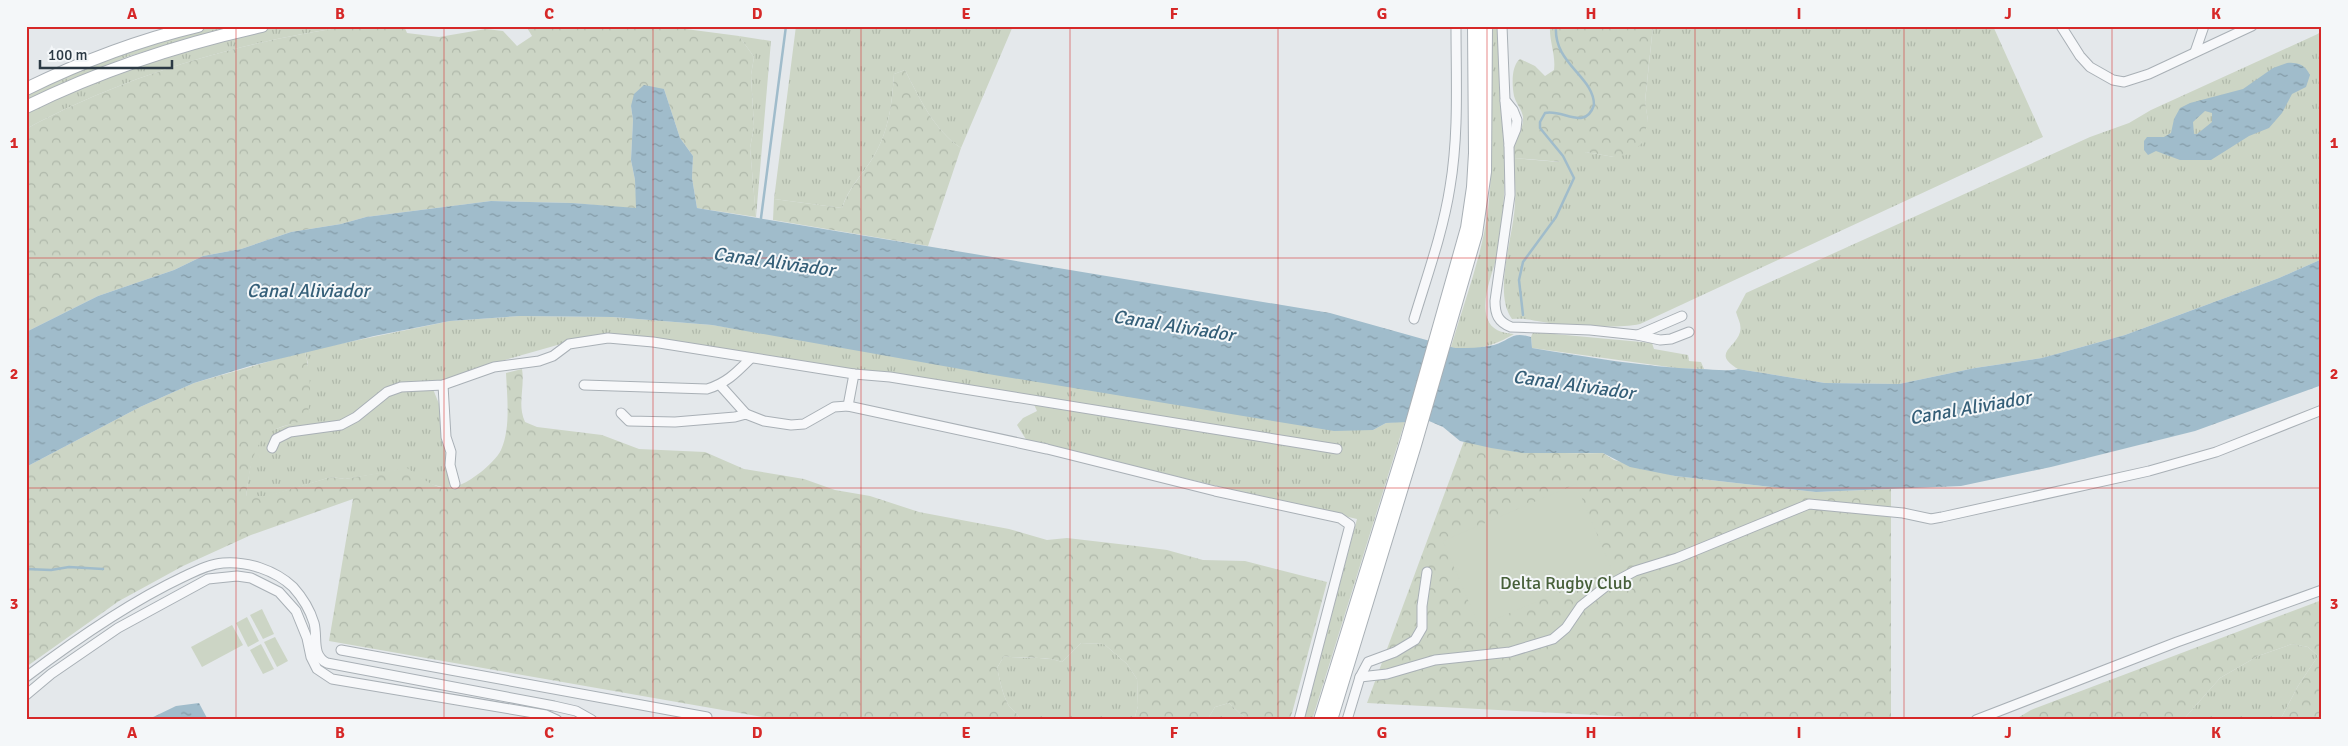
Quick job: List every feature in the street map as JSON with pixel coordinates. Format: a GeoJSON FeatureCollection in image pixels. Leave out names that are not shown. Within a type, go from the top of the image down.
{"type":"FeatureCollection","features":[{"type":"Feature","properties":{"kind":"main road"},"geometry":{"type":"LineString","coordinates":[[26,89],[118,51],[198,26]]}},
{"type":"Feature","properties":{"kind":"main road"},"geometry":{"type":"LineString","coordinates":[[26,107],[95,76],[150,56],[262,26]]}},
{"type":"Feature","properties":{"kind":"main road"},"geometry":{"type":"LineString","coordinates":[[1444,331],[1467,228],[1473,187],[1476,117],[1474,26]]}},
{"type":"Feature","properties":{"kind":"main road"},"geometry":{"type":"LineString","coordinates":[[1331,720],[1444,331],[1476,234],[1483,199],[1486,136],[1486,26]]}},
{"type":"Feature","properties":{"kind":"main road"},"geometry":{"type":"LineString","coordinates":[[1320,720],[1411,443]]}},
{"type":"Feature","properties":{"kind":"street"},"geometry":{"type":"LineString","coordinates":[[1414,319],[1440,234],[1450,184],[1454,135],[1456,26]]}},
{"type":"Feature","properties":{"kind":"street"},"geometry":{"type":"LineString","coordinates":[[1502,26],[1506,100],[1517,120],[1516,129],[1509,146],[1510,195],[1495,311],[1501,322],[1511,327],[1590,330],[1637,335],[1660,340],[1685,333],[1678,318],[1637,335]]}},
{"type":"Feature","properties":{"kind":"street"},"geometry":{"type":"LineString","coordinates":[[2061,26],[2080,56],[2090,67],[2113,80],[2124,82],[2135,80],[2252,26]]}},
{"type":"Feature","properties":{"kind":"street"},"geometry":{"type":"LineString","coordinates":[[2195,52],[2204,26]]}},
{"type":"Feature","properties":{"kind":"street"},"geometry":{"type":"LineString","coordinates":[[272,448],[276,439],[290,432],[341,425],[356,417],[387,392],[401,387],[443,385],[494,367],[539,361],[553,356],[569,344],[608,338],[653,342],[854,374],[890,377],[1336,449]]}},
{"type":"Feature","properties":{"kind":"street"},"geometry":{"type":"LineString","coordinates":[[584,385],[708,389],[720,385],[734,376],[751,358]]}},
{"type":"Feature","properties":{"kind":"street"},"geometry":{"type":"LineString","coordinates":[[848,406],[854,374]]}},
{"type":"Feature","properties":{"kind":"street"},"geometry":{"type":"LineString","coordinates":[[443,385],[446,437],[455,484]]}},
{"type":"Feature","properties":{"kind":"street"},"geometry":{"type":"LineString","coordinates":[[720,385],[746,414],[764,421],[791,425],[804,424],[834,407],[848,406],[1047,449],[1340,518],[1350,525],[1299,720]]}},
{"type":"Feature","properties":{"kind":"street"},"geometry":{"type":"LineString","coordinates":[[1360,677],[1387,674],[1435,660],[1510,652],[1552,639],[1566,628],[1581,606],[1606,587],[1634,571],[1677,558],[1809,504],[1903,513],[1931,519],[1942,517],[2168,466],[2216,452],[2322,410]]}},
{"type":"Feature","properties":{"kind":"street"},"geometry":{"type":"LineString","coordinates":[[621,413],[629,421],[675,422],[746,414]]}},
{"type":"Feature","properties":{"kind":"street"},"geometry":{"type":"LineString","coordinates":[[26,677],[139,600],[168,584],[211,565],[238,564],[259,568],[274,574],[292,587],[305,601],[314,623],[316,651],[320,659],[327,663],[554,706],[576,711],[592,720]]}},
{"type":"Feature","properties":{"kind":"street"},"geometry":{"type":"LineString","coordinates":[[1347,720],[1360,677],[1368,662],[1395,652],[1415,640],[1422,628],[1422,606],[1427,572]]}},
{"type":"Feature","properties":{"kind":"street"},"geometry":{"type":"LineString","coordinates":[[26,695],[51,674],[118,628],[208,579],[237,576],[251,578],[279,592],[296,612],[307,638],[311,657],[318,669],[332,679],[546,715],[557,720]]}},
{"type":"Feature","properties":{"kind":"street"},"geometry":{"type":"LineString","coordinates":[[1976,720],[2177,642],[2322,590]]}},
{"type":"Feature","properties":{"kind":"street"},"geometry":{"type":"LineString","coordinates":[[341,650],[717,720]]}},
{"type":"Feature","properties":{"kind":"green space"},"geometry":{"type":"Polygon","coordinates":[[[213,26],[237,26],[129,56],[26,100],[26,95],[95,65],[165,40],[213,26]]]}},
{"type":"Feature","properties":{"kind":"green space"},"geometry":{"type":"Polygon","coordinates":[[[281,26],[351,26],[267,41],[184,63],[103,92],[26,129],[26,111],[88,84],[183,52],[281,26]]]}},
{"type":"Feature","properties":{"kind":"green space"},"geometry":{"type":"Polygon","coordinates":[[[351,26],[404,26],[407,33],[439,37],[486,29],[503,31],[517,46],[532,36],[526,26],[663,26],[739,36],[754,57],[751,75],[754,127],[750,148],[756,217],[697,208],[692,178],[693,156],[680,138],[664,89],[631,106],[633,120],[631,160],[635,180],[637,209],[572,203],[491,201],[366,217],[341,224],[291,232],[241,249],[203,256],[174,270],[98,296],[26,332],[26,129],[103,92],[184,63],[267,41],[351,26]]]}},
{"type":"Feature","properties":{"kind":"green space"},"geometry":{"type":"Polygon","coordinates":[[[796,26],[1013,26],[961,148],[951,141],[935,123],[905,70],[894,74],[891,106],[883,136],[874,156],[848,194],[842,208],[774,199],[796,26]]]}},
{"type":"Feature","properties":{"kind":"green space"},"geometry":{"type":"Polygon","coordinates":[[[1490,26],[1497,26],[1505,167],[1502,223],[1498,251],[1487,292],[1486,309],[1487,318],[1494,328],[1501,332],[1514,334],[1499,342],[1483,347],[1459,349],[1451,347],[1477,262],[1488,210],[1492,141],[1490,26]]]}},
{"type":"Feature","properties":{"kind":"green space"},"geometry":{"type":"Polygon","coordinates":[[[1550,26],[1653,26],[1645,101],[1648,121],[1642,143],[1630,154],[1614,157],[1586,152],[1574,163],[1514,158],[1515,143],[1523,117],[1514,96],[1515,66],[1520,59],[1535,66],[1545,76],[1554,70],[1550,26]]]}},
{"type":"Feature","properties":{"kind":"green space"},"geometry":{"type":"Polygon","coordinates":[[[1653,26],[1993,26],[2043,137],[1640,324],[1630,326],[1592,326],[1512,319],[1506,307],[1504,278],[1514,214],[1514,158],[1559,162],[1586,152],[1614,157],[1648,121],[1645,102],[1653,26]]]}},
{"type":"Feature","properties":{"kind":"green space"},"geometry":{"type":"Polygon","coordinates":[[[2322,32],[2322,259],[2279,278],[2125,335],[2042,358],[1975,368],[1899,384],[1825,383],[1738,369],[1726,359],[1727,350],[1738,338],[1740,332],[1740,324],[1736,312],[1746,293],[2090,137],[2129,123],[2151,110],[2322,32]]]}},
{"type":"Feature","properties":{"kind":"green space"},"geometry":{"type":"Polygon","coordinates":[[[739,36],[771,41],[756,217],[750,148],[754,127],[751,75],[754,57],[739,36]]]}},
{"type":"Feature","properties":{"kind":"green space"},"geometry":{"type":"Polygon","coordinates":[[[905,70],[935,123],[951,141],[961,148],[928,246],[773,220],[774,199],[842,208],[852,187],[874,156],[883,136],[891,106],[894,74],[905,70]]]}},
{"type":"Feature","properties":{"kind":"green space"},"geometry":{"type":"Polygon","coordinates":[[[520,316],[613,317],[712,325],[1373,430],[1386,423],[1405,421],[1312,720],[1304,720],[1357,519],[1027,441],[1017,425],[1023,418],[1037,411],[1031,398],[657,338],[608,335],[568,342],[473,369],[437,384],[433,389],[439,404],[450,489],[430,484],[406,469],[345,479],[331,477],[266,497],[246,497],[250,466],[255,449],[261,438],[268,432],[294,423],[308,364],[305,351],[450,321],[520,316]]]}},
{"type":"Feature","properties":{"kind":"green space"},"geometry":{"type":"Polygon","coordinates":[[[1533,332],[1652,343],[1654,349],[1688,355],[1689,361],[1701,362],[1704,369],[1676,368],[1532,348],[1531,337],[1533,332]]]}},
{"type":"Feature","properties":{"kind":"green space"},"geometry":{"type":"Polygon","coordinates":[[[305,351],[310,386],[310,403],[306,420],[276,429],[261,441],[253,458],[246,496],[267,496],[331,477],[345,479],[407,468],[435,486],[451,488],[460,485],[481,472],[495,459],[501,450],[507,422],[506,373],[522,369],[521,402],[523,415],[525,422],[537,427],[602,435],[639,449],[705,452],[744,469],[804,479],[835,490],[870,496],[919,512],[1009,529],[1047,540],[1067,538],[1167,550],[1203,560],[1245,561],[1327,582],[1292,713],[1289,720],[1247,720],[1229,703],[1215,707],[1207,720],[1134,720],[1138,706],[1137,679],[1127,664],[1104,644],[1081,643],[1062,662],[1048,659],[1004,656],[997,668],[1000,682],[1008,704],[1020,720],[779,720],[329,641],[353,499],[251,535],[183,566],[119,601],[26,667],[26,467],[140,407],[194,383],[305,351]]]}},
{"type":"Feature","properties":{"kind":"green space","name":"Delta Rugby Club"},"geometry":{"type":"Polygon","coordinates":[[[1464,441],[1534,452],[1603,453],[1614,460],[1675,476],[1816,492],[1891,489],[1891,720],[1689,720],[1367,703],[1464,441]]]}},
{"type":"Feature","properties":{"kind":"green space"},"geometry":{"type":"Polygon","coordinates":[[[1576,484],[1612,570],[1479,626],[1443,541],[1576,484]]]}},
{"type":"Feature","properties":{"kind":"green space"},"geometry":{"type":"Polygon","coordinates":[[[2322,600],[2322,720],[2280,720],[2298,686],[2318,656],[2308,647],[2292,644],[2258,656],[2220,678],[2183,720],[2014,720],[2031,710],[2322,600]]]}},
{"type":"Feature","properties":{"kind":"green space"},"geometry":{"type":"Polygon","coordinates":[[[262,609],[274,634],[263,639],[250,615],[262,609]]]}},
{"type":"Feature","properties":{"kind":"green space"},"geometry":{"type":"Polygon","coordinates":[[[247,617],[259,641],[248,647],[236,623],[247,617]]]}},
{"type":"Feature","properties":{"kind":"green space"},"geometry":{"type":"Polygon","coordinates":[[[232,625],[243,645],[202,667],[191,647],[232,625]]]}},
{"type":"Feature","properties":{"kind":"green space"},"geometry":{"type":"Polygon","coordinates":[[[275,637],[288,661],[277,667],[264,642],[275,637]]]}},
{"type":"Feature","properties":{"kind":"green space"},"geometry":{"type":"Polygon","coordinates":[[[1081,643],[1104,644],[1127,664],[1137,679],[1138,706],[1134,720],[1020,720],[1008,704],[1000,682],[997,668],[1004,656],[1048,659],[1062,662],[1081,643]]]}},
{"type":"Feature","properties":{"kind":"green space"},"geometry":{"type":"Polygon","coordinates":[[[261,644],[274,669],[263,674],[250,650],[261,644]]]}},
{"type":"Feature","properties":{"kind":"green space"},"geometry":{"type":"Polygon","coordinates":[[[2292,644],[2308,647],[2318,656],[2298,686],[2280,720],[2183,720],[2220,678],[2258,656],[2292,644]]]}},
{"type":"Feature","properties":{"kind":"green space"},"geometry":{"type":"Polygon","coordinates":[[[1229,703],[1247,720],[1207,720],[1215,707],[1229,703]]]}},
{"type":"Feature","properties":{"kind":"water"},"geometry":{"type":"Polygon","coordinates":[[[2287,63],[2295,63],[2301,65],[2310,75],[2306,87],[2292,94],[2282,113],[2269,128],[2249,136],[2211,160],[2180,160],[2156,151],[2148,155],[2144,150],[2144,141],[2147,137],[2164,137],[2171,133],[2174,119],[2180,108],[2190,103],[2243,89],[2273,68],[2287,63]],[[2205,111],[2193,122],[2194,134],[2197,134],[2212,122],[2212,113],[2205,111]]]}},
{"type":"Feature","properties":{"kind":"water","name":"Canal Aliviador"},"geometry":{"type":"Polygon","coordinates":[[[644,85],[664,89],[680,138],[693,156],[692,178],[697,208],[1330,313],[1455,348],[1489,346],[1511,337],[1524,335],[1531,337],[1532,348],[1637,364],[1719,370],[1738,369],[1825,383],[1899,384],[1975,368],[2042,358],[2125,335],[2279,278],[2322,259],[2322,385],[2195,431],[2051,467],[1961,486],[1816,492],[1675,476],[1630,467],[1603,453],[1523,453],[1491,448],[1460,441],[1443,427],[1429,421],[1386,423],[1373,430],[1334,431],[994,375],[712,325],[613,317],[520,316],[450,321],[374,336],[250,366],[194,383],[140,407],[26,467],[26,332],[98,296],[174,270],[203,256],[241,249],[291,232],[341,224],[366,217],[491,201],[572,203],[636,208],[635,180],[631,160],[633,120],[631,106],[634,94],[644,85]]]}},
{"type":"Feature","properties":{"kind":"water"},"geometry":{"type":"Polygon","coordinates":[[[199,703],[208,720],[147,720],[176,706],[199,703]]]}},
{"type":"Feature","properties":{"kind":"waterway"},"geometry":{"type":"LineString","coordinates":[[761,218],[786,26]]}},
{"type":"Feature","properties":{"kind":"waterway"},"geometry":{"type":"LineString","coordinates":[[1523,315],[1519,280],[1523,262],[1556,217],[1574,178],[1563,156],[1540,128],[1540,122],[1545,113],[1552,112],[1572,117],[1585,117],[1590,113],[1594,105],[1588,86],[1561,50],[1557,39],[1556,26]]}},
{"type":"Feature","properties":{"kind":"waterway"},"geometry":{"type":"LineString","coordinates":[[26,569],[51,570],[69,567],[103,569]]}}]}
